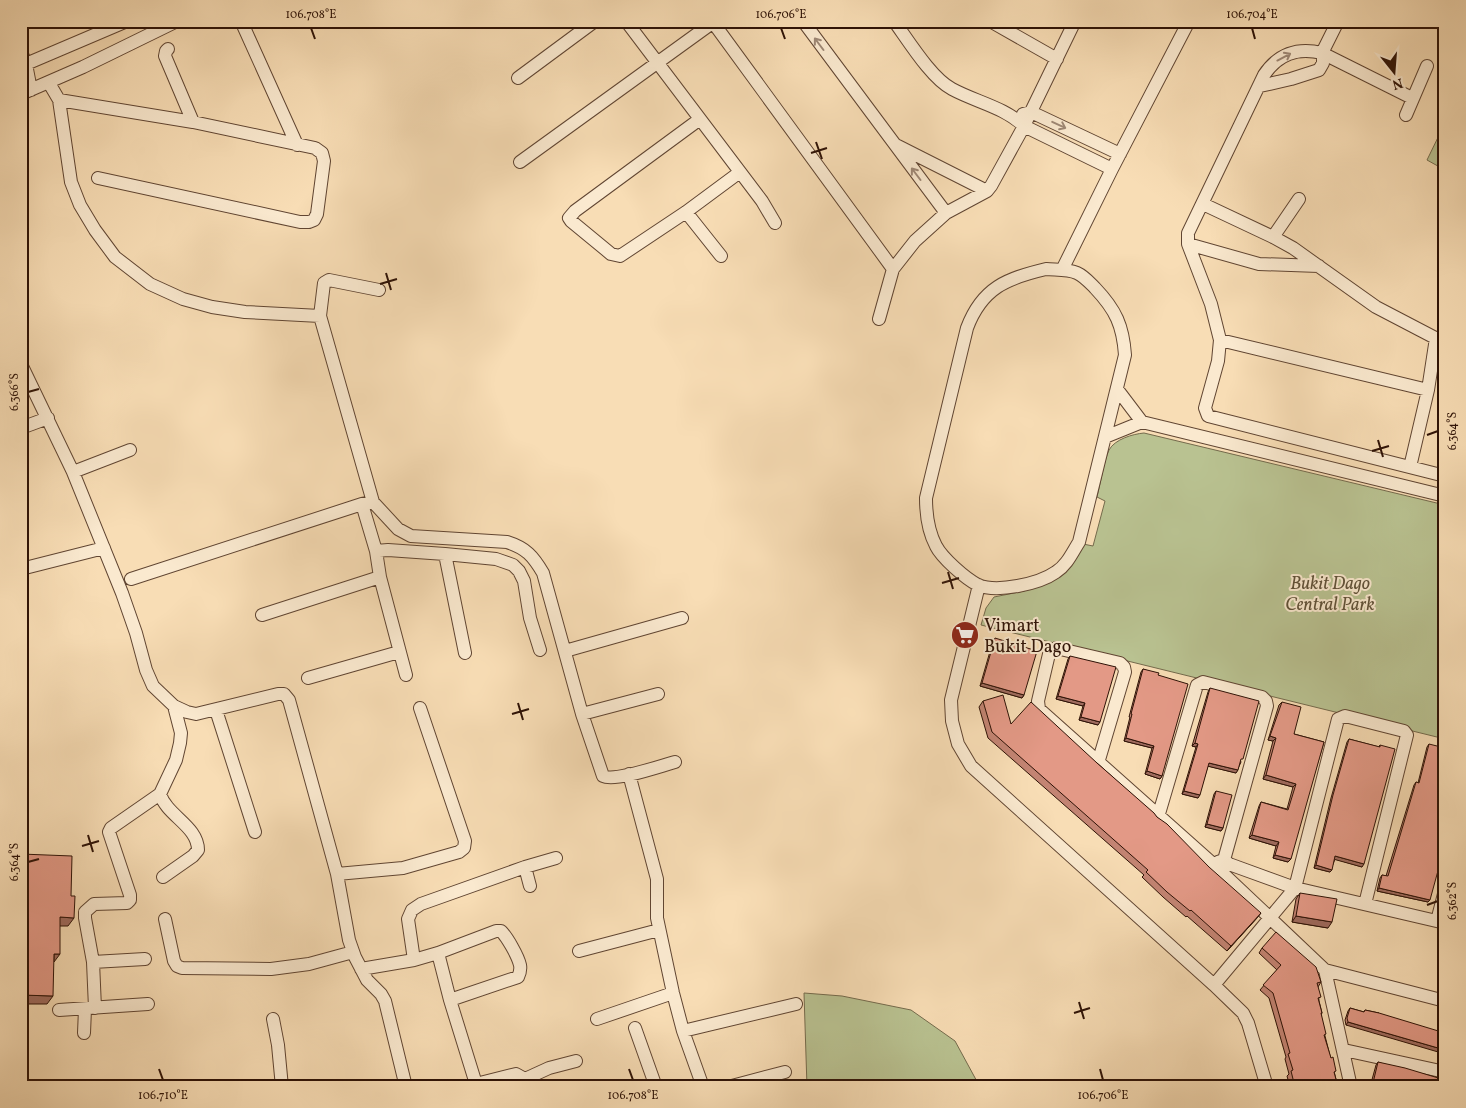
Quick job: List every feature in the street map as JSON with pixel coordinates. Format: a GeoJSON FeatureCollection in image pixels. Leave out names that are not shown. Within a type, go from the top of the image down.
{"type":"FeatureCollection","features":[{"type":"Feature","properties":{"kind":"street"},"geometry":{"type":"LineString","coordinates":[[127,46],[122,22],[23,58],[26,92],[49,83],[127,46],[177,21]]}},
{"type":"Feature","properties":{"kind":"street"},"geometry":{"type":"LineString","coordinates":[[518,78],[595,21]]}},
{"type":"Feature","properties":{"kind":"street"},"geometry":{"type":"LineString","coordinates":[[626,21],[762,201],[776,223]]}},
{"type":"Feature","properties":{"kind":"street"},"geometry":{"type":"LineString","coordinates":[[803,21],[946,213]]}},
{"type":"Feature","properties":{"kind":"street"},"geometry":{"type":"LineString","coordinates":[[894,21],[941,81],[950,88],[1014,116],[1024,126],[1112,168]]}},
{"type":"Feature","properties":{"kind":"street"},"geometry":{"type":"LineString","coordinates":[[990,21],[1057,58]]}},
{"type":"Feature","properties":{"kind":"street"},"geometry":{"type":"LineString","coordinates":[[879,319],[893,269],[914,241],[946,213],[991,186],[1024,126],[1075,21]]}},
{"type":"Feature","properties":{"kind":"street"},"geometry":{"type":"LineString","coordinates":[[1062,270],[1112,168],[1190,21]]}},
{"type":"Feature","properties":{"kind":"street"},"geometry":{"type":"LineString","coordinates":[[1260,86],[1290,80],[1319,70],[1322,54],[1338,21]]}},
{"type":"Feature","properties":{"kind":"street"},"geometry":{"type":"LineString","coordinates":[[520,162],[714,22],[893,269]]}},
{"type":"Feature","properties":{"kind":"street"},"geometry":{"type":"LineString","coordinates":[[242,23],[297,145]]}},
{"type":"Feature","properties":{"kind":"street"},"geometry":{"type":"LineString","coordinates":[[168,49],[165,56],[193,122]]}},
{"type":"Feature","properties":{"kind":"street"},"geometry":{"type":"LineString","coordinates":[[1412,98],[1322,54],[1312,51],[1292,52],[1278,59],[1270,66],[1188,233],[1188,244],[1211,304],[1220,340],[1218,362],[1205,408],[1208,416],[1445,476]]}},
{"type":"Feature","properties":{"kind":"street"},"geometry":{"type":"LineString","coordinates":[[1406,115],[1427,66]]}},
{"type":"Feature","properties":{"kind":"street"},"geometry":{"type":"LineString","coordinates":[[49,83],[59,100],[71,182],[80,205],[95,230],[115,257],[150,284],[190,301],[244,312],[320,316]]}},
{"type":"Feature","properties":{"kind":"street"},"geometry":{"type":"LineString","coordinates":[[59,100],[193,122],[315,148],[322,153],[324,161],[317,214],[314,220],[309,222],[300,222],[98,178]]}},
{"type":"Feature","properties":{"kind":"street"},"geometry":{"type":"LineString","coordinates":[[1014,116],[1031,112],[1120,154]]}},
{"type":"Feature","properties":{"kind":"street"},"geometry":{"type":"LineString","coordinates":[[700,119],[575,210],[569,218],[571,222],[611,254],[620,256],[686,212],[740,172]]}},
{"type":"Feature","properties":{"kind":"street"},"geometry":{"type":"LineString","coordinates":[[894,144],[986,190]]}},
{"type":"Feature","properties":{"kind":"street"},"geometry":{"type":"LineString","coordinates":[[1273,236],[1299,199]]}},
{"type":"Feature","properties":{"kind":"street"},"geometry":{"type":"LineString","coordinates":[[1203,204],[1273,236],[1376,307],[1441,341],[1410,467]]}},
{"type":"Feature","properties":{"kind":"street"},"geometry":{"type":"LineString","coordinates":[[686,212],[721,256]]}},
{"type":"Feature","properties":{"kind":"street"},"geometry":{"type":"LineString","coordinates":[[1188,244],[1259,264],[1318,266]]}},
{"type":"Feature","properties":{"kind":"street"},"geometry":{"type":"LineString","coordinates":[[1046,269],[1077,273],[1091,284],[1107,301],[1118,318],[1124,337],[1126,355],[1117,389],[1078,542],[1069,559],[1056,572],[1039,581],[1004,588],[979,585],[950,564],[936,548],[930,533],[926,513],[926,498],[967,328],[973,312],[998,286],[1014,277],[1046,269]]}},
{"type":"Feature","properties":{"kind":"street"},"geometry":{"type":"LineString","coordinates":[[379,290],[329,280],[324,283],[320,316],[368,503],[380,578],[406,675]]}},
{"type":"Feature","properties":{"kind":"street"},"geometry":{"type":"LineString","coordinates":[[1220,340],[1428,390]]}},
{"type":"Feature","properties":{"kind":"street"},"geometry":{"type":"LineString","coordinates":[[21,364],[73,472],[136,633],[146,670],[153,686],[174,706],[196,714],[278,694],[288,696],[337,874],[349,940],[367,980],[381,994],[385,1001],[406,1087]]}},
{"type":"Feature","properties":{"kind":"street"},"geometry":{"type":"LineString","coordinates":[[1117,389],[1142,422]]}},
{"type":"Feature","properties":{"kind":"street"},"geometry":{"type":"LineString","coordinates":[[21,428],[48,418]]}},
{"type":"Feature","properties":{"kind":"street"},"geometry":{"type":"LineString","coordinates":[[1105,437],[1142,422],[1445,496]]}},
{"type":"Feature","properties":{"kind":"street"},"geometry":{"type":"LineString","coordinates":[[73,472],[130,450]]}},
{"type":"Feature","properties":{"kind":"street"},"geometry":{"type":"LineString","coordinates":[[131,579],[368,503]]}},
{"type":"Feature","properties":{"kind":"street"},"geometry":{"type":"LineString","coordinates":[[368,503],[398,529],[411,536],[507,542],[519,546],[534,558],[543,573],[582,714],[603,776],[608,778],[629,774],[675,762]]}},
{"type":"Feature","properties":{"kind":"street"},"geometry":{"type":"LineString","coordinates":[[21,569],[104,548]]}},
{"type":"Feature","properties":{"kind":"street"},"geometry":{"type":"LineString","coordinates":[[376,551],[388,550],[496,559],[513,565],[519,570],[524,581],[530,618],[540,650]]}},
{"type":"Feature","properties":{"kind":"street"},"geometry":{"type":"LineString","coordinates":[[445,554],[465,653]]}},
{"type":"Feature","properties":{"kind":"street"},"geometry":{"type":"LineString","coordinates":[[262,615],[380,578]]}},
{"type":"Feature","properties":{"kind":"street"},"geometry":{"type":"LineString","coordinates":[[979,585],[951,700],[952,721],[958,744],[966,759],[990,784],[1238,1007],[1246,1018],[1268,1087]]}},
{"type":"Feature","properties":{"kind":"street"},"geometry":{"type":"LineString","coordinates":[[565,652],[682,618]]}},
{"type":"Feature","properties":{"kind":"street"},"geometry":{"type":"LineString","coordinates":[[1098,763],[1124,667],[1120,662],[1056,648],[1049,654],[1038,701],[1039,709],[1098,763],[1158,817],[1218,862],[1270,918],[1325,970],[1445,1001]]}},
{"type":"Feature","properties":{"kind":"street"},"geometry":{"type":"LineString","coordinates":[[308,678],[399,652]]}},
{"type":"Feature","properties":{"kind":"street"},"geometry":{"type":"LineString","coordinates":[[1158,817],[1197,685],[1203,682],[1262,697],[1266,701],[1266,706],[1218,862]]}},
{"type":"Feature","properties":{"kind":"street"},"geometry":{"type":"LineString","coordinates":[[582,714],[658,694]]}},
{"type":"Feature","properties":{"kind":"street"},"geometry":{"type":"LineString","coordinates":[[84,1033],[90,1008],[93,962],[85,912],[94,904],[127,904],[130,900],[109,832],[111,828],[160,794],[176,760],[180,743],[181,733],[174,706]]}},
{"type":"Feature","properties":{"kind":"street"},"geometry":{"type":"LineString","coordinates":[[337,874],[403,868],[459,852],[464,848],[465,841],[420,708]]}},
{"type":"Feature","properties":{"kind":"street"},"geometry":{"type":"LineString","coordinates":[[216,710],[255,832]]}},
{"type":"Feature","properties":{"kind":"street"},"geometry":{"type":"LineString","coordinates":[[1214,985],[1295,888],[1338,719],[1345,716],[1404,731],[1407,735],[1365,904]]}},
{"type":"Feature","properties":{"kind":"street"},"geometry":{"type":"LineString","coordinates":[[629,774],[657,879],[657,918],[673,993],[683,1031],[703,1087]]}},
{"type":"Feature","properties":{"kind":"street"},"geometry":{"type":"LineString","coordinates":[[160,794],[166,807],[182,822],[198,842],[198,850],[193,856],[163,877]]}},
{"type":"Feature","properties":{"kind":"street"},"geometry":{"type":"LineString","coordinates":[[414,960],[408,919],[412,910],[421,904],[525,866],[556,858]]}},
{"type":"Feature","properties":{"kind":"street"},"geometry":{"type":"LineString","coordinates":[[1218,862],[1295,888],[1441,922],[1445,890]]}},
{"type":"Feature","properties":{"kind":"street"},"geometry":{"type":"LineString","coordinates":[[525,866],[530,886]]}},
{"type":"Feature","properties":{"kind":"street"},"geometry":{"type":"LineString","coordinates":[[165,919],[174,961],[177,966],[182,968],[271,969],[309,964],[354,952]]}},
{"type":"Feature","properties":{"kind":"street"},"geometry":{"type":"LineString","coordinates":[[579,951],[660,930]]}},
{"type":"Feature","properties":{"kind":"street"},"geometry":{"type":"LineString","coordinates":[[361,969],[414,960],[496,931],[501,931],[506,936],[520,964],[518,977],[450,1000]]}},
{"type":"Feature","properties":{"kind":"street"},"geometry":{"type":"LineString","coordinates":[[438,953],[470,1085],[512,1074],[516,1074],[527,1083],[549,1068],[576,1061]]}},
{"type":"Feature","properties":{"kind":"street"},"geometry":{"type":"LineString","coordinates":[[93,962],[145,959]]}},
{"type":"Feature","properties":{"kind":"street"},"geometry":{"type":"LineString","coordinates":[[1325,970],[1351,1087]]}},
{"type":"Feature","properties":{"kind":"street"},"geometry":{"type":"LineString","coordinates":[[597,1019],[673,993]]}},
{"type":"Feature","properties":{"kind":"street"},"geometry":{"type":"LineString","coordinates":[[59,1010],[148,1004]]}},
{"type":"Feature","properties":{"kind":"street"},"geometry":{"type":"LineString","coordinates":[[683,1031],[796,1004]]}},
{"type":"Feature","properties":{"kind":"street"},"geometry":{"type":"LineString","coordinates":[[274,1019],[282,1087]]}},
{"type":"Feature","properties":{"kind":"street"},"geometry":{"type":"LineString","coordinates":[[634,1028],[656,1087]]}},
{"type":"Feature","properties":{"kind":"street"},"geometry":{"type":"LineString","coordinates":[[1344,1050],[1445,1072]]}},
{"type":"Feature","properties":{"kind":"street"},"geometry":{"type":"LineString","coordinates":[[728,1087],[785,1072]]}},
{"type":"Feature","properties":{"kind":"green space"},"geometry":{"type":"Polygon","coordinates":[[[1445,123],[1445,170],[1427,160],[1445,123]]]}},
{"type":"Feature","properties":{"kind":"green space","name":"Bukit Dago Central Park"},"geometry":{"type":"Polygon","coordinates":[[[1144,433],[1445,505],[1445,739],[981,625],[986,608],[994,597],[1024,591],[1044,584],[1083,544],[1093,546],[1105,501],[1097,497],[1109,450],[1120,440],[1144,433]]]}},
{"type":"Feature","properties":{"kind":"green space"},"geometry":{"type":"Polygon","coordinates":[[[804,993],[842,996],[911,1010],[955,1041],[980,1087],[807,1087],[804,993]]]}},
{"type":"Feature","properties":{"kind":"building"},"geometry":{"type":"Polygon","coordinates":[[[995,638],[1037,651],[1024,695],[982,683],[995,638]]]}},
{"type":"Feature","properties":{"kind":"building"},"geometry":{"type":"Polygon","coordinates":[[[1070,656],[1116,667],[1100,722],[1081,717],[1085,703],[1058,696],[1070,656]]]}},
{"type":"Feature","properties":{"kind":"building"},"geometry":{"type":"Polygon","coordinates":[[[1143,669],[1188,684],[1162,776],[1147,771],[1154,746],[1126,738],[1143,669]]]}},
{"type":"Feature","properties":{"kind":"building"},"geometry":{"type":"Polygon","coordinates":[[[1210,688],[1259,701],[1243,759],[1241,759],[1238,770],[1209,763],[1200,795],[1184,791],[1198,744],[1195,743],[1210,688]]]}},
{"type":"Feature","properties":{"kind":"building"},"geometry":{"type":"Polygon","coordinates":[[[1003,695],[1011,724],[1031,702],[1167,824],[1209,867],[1261,913],[1231,946],[1191,910],[1167,892],[1146,872],[1148,870],[992,732],[983,701],[1003,695]]]}},
{"type":"Feature","properties":{"kind":"building"},"geometry":{"type":"Polygon","coordinates":[[[1282,702],[1301,707],[1294,734],[1324,742],[1291,859],[1275,855],[1279,842],[1252,835],[1261,802],[1288,810],[1296,784],[1266,775],[1276,738],[1270,736],[1282,702]]]}},
{"type":"Feature","properties":{"kind":"building"},"geometry":{"type":"Polygon","coordinates":[[[1349,739],[1395,749],[1364,864],[1335,856],[1332,870],[1316,865],[1349,739]]]}},
{"type":"Feature","properties":{"kind":"building"},"geometry":{"type":"Polygon","coordinates":[[[1429,744],[1445,748],[1445,845],[1430,900],[1379,888],[1382,875],[1388,876],[1416,782],[1419,783],[1429,744]]]}},
{"type":"Feature","properties":{"kind":"building"},"geometry":{"type":"Polygon","coordinates":[[[1216,791],[1232,795],[1223,828],[1207,824],[1216,791]]]}},
{"type":"Feature","properties":{"kind":"building"},"geometry":{"type":"Polygon","coordinates":[[[21,854],[72,856],[71,896],[75,896],[74,918],[60,917],[60,954],[54,954],[53,996],[21,995],[21,854]]]}},
{"type":"Feature","properties":{"kind":"building"},"geometry":{"type":"Polygon","coordinates":[[[1300,893],[1337,899],[1332,922],[1296,916],[1300,893]]]}},
{"type":"Feature","properties":{"kind":"building"},"geometry":{"type":"Polygon","coordinates":[[[1276,932],[1316,967],[1321,982],[1317,983],[1321,997],[1318,998],[1326,1034],[1324,1035],[1331,1058],[1333,1057],[1338,1087],[1295,1087],[1291,1071],[1293,1070],[1288,1054],[1290,1053],[1273,993],[1263,985],[1281,965],[1262,948],[1276,932]]]}},
{"type":"Feature","properties":{"kind":"building"},"geometry":{"type":"Polygon","coordinates":[[[1350,1008],[1364,1012],[1365,1010],[1379,1013],[1445,1033],[1445,1050],[1348,1022],[1347,1018],[1350,1008]]]}},
{"type":"Feature","properties":{"kind":"building"},"geometry":{"type":"Polygon","coordinates":[[[1378,1062],[1445,1080],[1445,1087],[1372,1087],[1378,1062]]]}},
{"type":"Feature","properties":{"kind":"place","name":"Vimart Bukit Dago"},"geometry":{"type":"Point","coordinates":[965,635]}}]}
